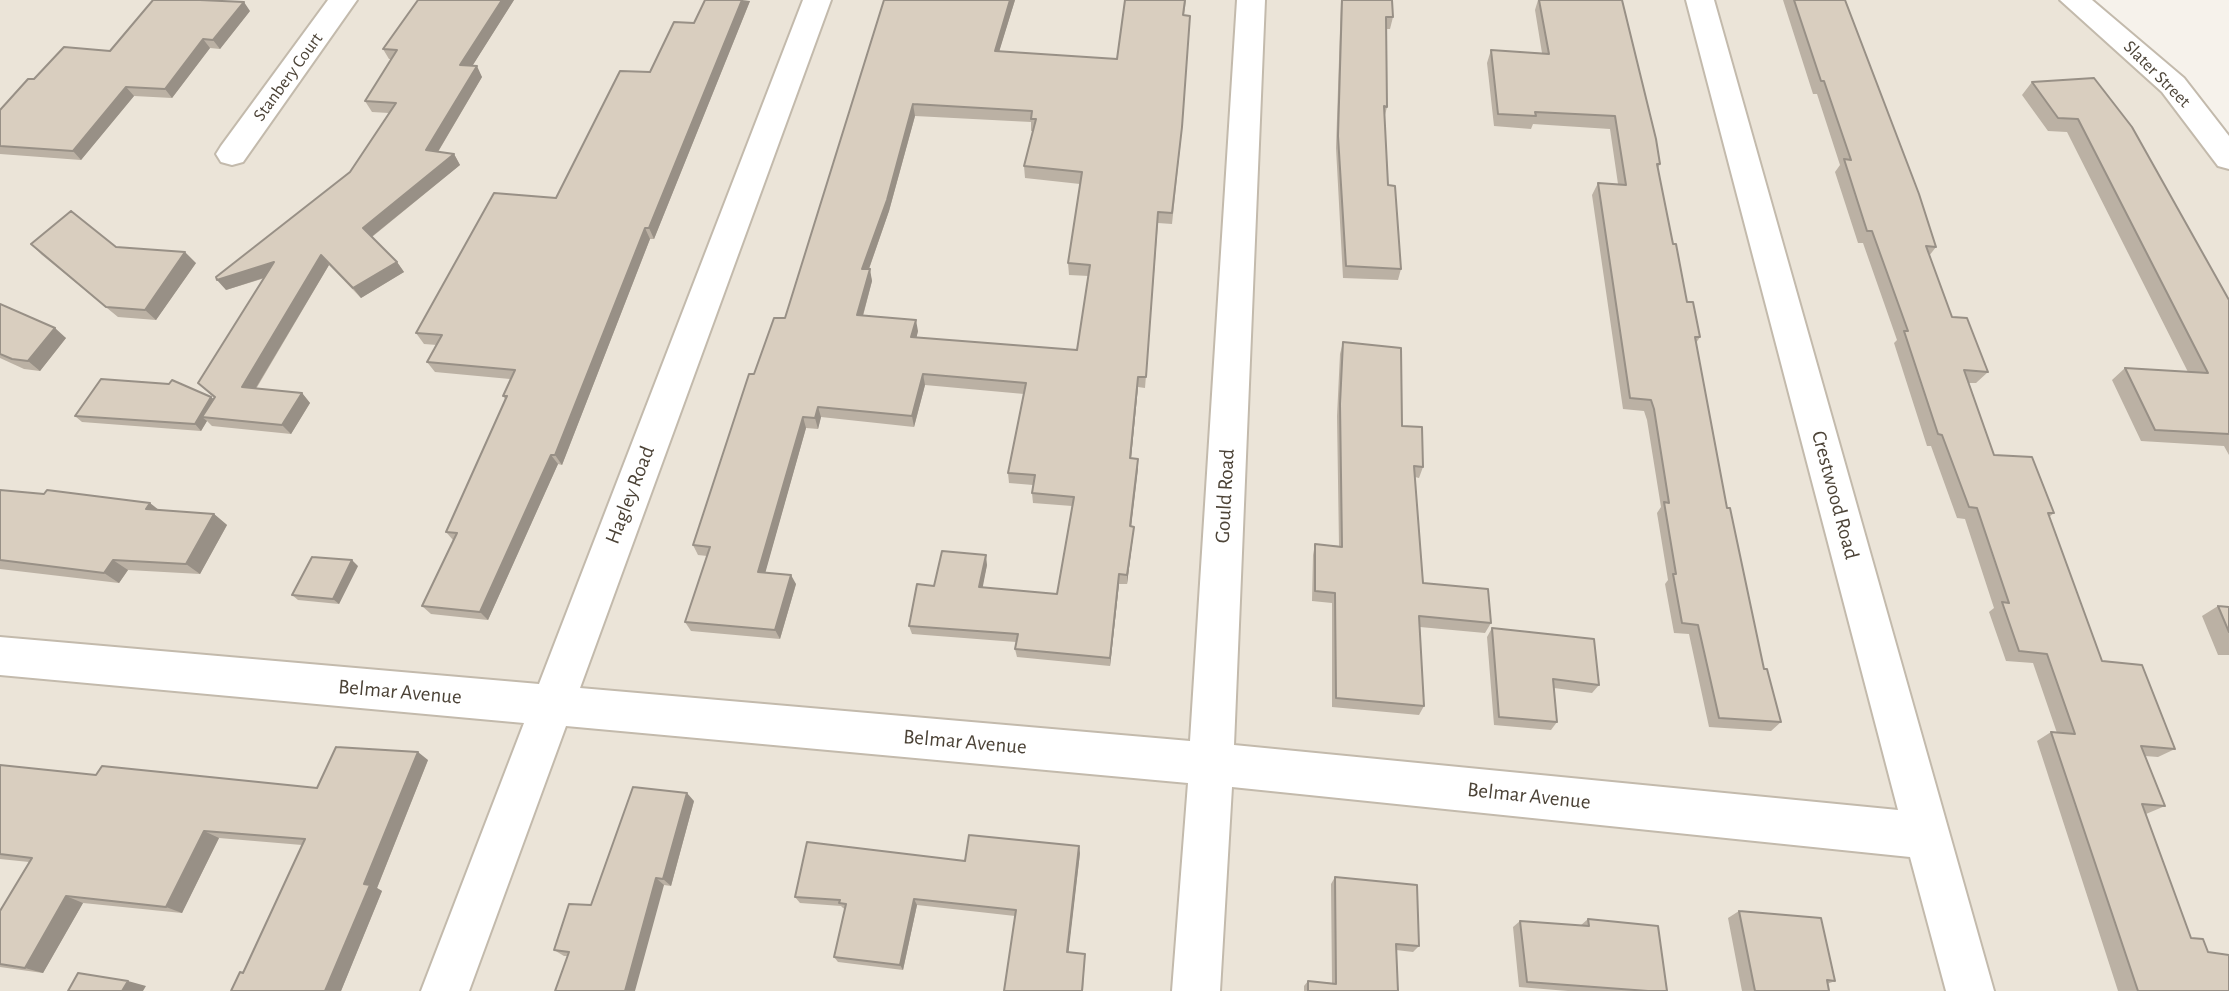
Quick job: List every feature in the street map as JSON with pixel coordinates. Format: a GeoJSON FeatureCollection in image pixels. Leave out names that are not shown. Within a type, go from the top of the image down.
{"type":"FeatureCollection","features":[{"type":"Feature","properties":{"kind":"street","name":"Stanbery Court"},"geometry":{"type":"LineString","coordinates":[[232,154],[343,0]]}},
{"type":"Feature","properties":{"kind":"street","name":"Hagley Road"},"geometry":{"type":"LineString","coordinates":[[445,991],[817,0]]}},
{"type":"Feature","properties":{"kind":"street","name":"Gould Road"},"geometry":{"type":"LineString","coordinates":[[1196,991],[1211,764],[1251,0]]}},
{"type":"Feature","properties":{"kind":"street","name":"Crestwood Road"},"geometry":{"type":"LineString","coordinates":[[1700,0],[1970,991]]}},
{"type":"Feature","properties":{"kind":"street","name":"Slater Street"},"geometry":{"type":"LineString","coordinates":[[2074,0],[2105,23],[2173,85],[2228,155]]}},
{"type":"Feature","properties":{"kind":"street","name":"Belmar Avenue"},"geometry":{"type":"LineString","coordinates":[[0,656],[1211,764],[1928,836]]}},
{"type":"Feature","properties":{"kind":"shaded area"},"geometry":{"type":"Polygon","coordinates":[[[0,0],[2074,0],[2229,154],[2229,991],[0,991],[0,0]]]}},
{"type":"Feature","properties":{"kind":"building"},"geometry":{"type":"Polygon","coordinates":[[[153,0],[244,2],[213,40],[203,39],[165,89],[126,87],[73,151],[0,146],[0,110],[28,79],[34,79],[64,47],[110,51],[153,0]]]}},
{"type":"Feature","properties":{"kind":"building"},"geometry":{"type":"Polygon","coordinates":[[[418,0],[502,0],[460,65],[477,66],[426,150],[454,154],[363,228],[397,262],[353,288],[321,255],[242,387],[302,393],[282,425],[202,417],[215,397],[198,383],[274,262],[217,280],[216,277],[350,172],[396,103],[365,101],[397,50],[383,49],[418,0]]]}},
{"type":"Feature","properties":{"kind":"building"},"geometry":{"type":"Polygon","coordinates":[[[705,0],[742,0],[649,228],[645,228],[555,455],[551,455],[480,612],[422,606],[457,533],[446,532],[507,396],[503,396],[515,370],[427,362],[442,335],[416,333],[494,193],[556,198],[620,71],[650,72],[674,22],[694,23],[705,0]]]}},
{"type":"Feature","properties":{"kind":"building"},"geometry":{"type":"Polygon","coordinates":[[[884,0],[1010,0],[995,51],[1117,59],[1125,0],[1185,0],[1183,15],[1190,16],[1182,127],[1172,213],[1158,212],[1146,377],[1138,377],[1130,458],[1138,459],[1130,526],[1134,527],[1127,575],[1119,574],[1110,658],[1015,649],[1018,634],[909,626],[917,584],[934,586],[942,551],[986,555],[979,587],[1057,594],[1074,497],[1032,493],[1035,475],[1008,473],[1026,383],[923,374],[912,416],[818,407],[815,418],[803,417],[758,572],[791,575],[775,630],[685,622],[710,547],[693,545],[749,374],[754,374],[774,318],[785,318],[884,0]],[[913,104],[887,200],[862,269],[870,269],[857,315],[916,320],[911,337],[1077,350],[1090,265],[1068,263],[1082,172],[1024,166],[1036,119],[1031,119],[1032,111],[913,104]]]}},
{"type":"Feature","properties":{"kind":"building"},"geometry":{"type":"Polygon","coordinates":[[[1342,0],[1392,0],[1393,17],[1386,17],[1387,107],[1384,106],[1388,185],[1395,186],[1401,269],[1346,266],[1338,136],[1342,0]]]}},
{"type":"Feature","properties":{"kind":"building"},"geometry":{"type":"Polygon","coordinates":[[[1539,0],[1622,0],[1656,139],[1660,164],[1657,164],[1673,244],[1676,244],[1687,302],[1693,302],[1700,337],[1695,337],[1727,508],[1730,508],[1764,669],[1767,669],[1781,722],[1719,718],[1698,625],[1682,623],[1664,502],[1669,503],[1654,409],[1651,400],[1630,398],[1598,183],[1626,185],[1615,116],[1535,112],[1536,116],[1498,114],[1491,50],[1549,54],[1539,0]]]}},
{"type":"Feature","properties":{"kind":"building"},"geometry":{"type":"Polygon","coordinates":[[[1794,0],[1845,0],[1919,194],[1936,247],[1926,246],[1952,317],[1967,318],[1988,372],[1964,370],[1994,455],[2032,457],[2054,513],[2048,513],[2102,661],[2142,665],[2175,749],[2141,746],[2165,806],[2142,804],[2191,938],[2203,939],[2208,952],[2229,955],[2229,991],[2138,991],[2051,732],[2075,734],[2047,654],[2019,651],[2002,602],[2009,603],[1977,508],[1969,507],[1942,435],[1938,434],[1904,331],[1908,331],[1872,231],[1867,231],[1844,159],[1851,160],[1794,0]]]}},
{"type":"Feature","properties":{"kind":"building"},"geometry":{"type":"Polygon","coordinates":[[[2094,78],[2132,127],[2229,300],[2229,434],[2155,430],[2125,368],[2208,373],[2078,119],[2058,118],[2032,82],[2094,78]]]}},
{"type":"Feature","properties":{"kind":"building"},"geometry":{"type":"Polygon","coordinates":[[[71,211],[116,247],[185,252],[145,310],[106,307],[31,244],[71,211]]]}},
{"type":"Feature","properties":{"kind":"building"},"geometry":{"type":"Polygon","coordinates":[[[0,304],[55,328],[28,361],[0,354],[0,304]]]}},
{"type":"Feature","properties":{"kind":"building"},"geometry":{"type":"Polygon","coordinates":[[[1343,342],[1401,348],[1402,426],[1422,427],[1423,467],[1414,466],[1423,583],[1488,589],[1491,623],[1419,616],[1424,706],[1336,698],[1335,593],[1315,591],[1315,544],[1342,547],[1340,404],[1343,342]]]}},
{"type":"Feature","properties":{"kind":"building"},"geometry":{"type":"Polygon","coordinates":[[[101,379],[169,384],[172,380],[211,397],[195,424],[75,416],[101,379]]]}},
{"type":"Feature","properties":{"kind":"building"},"geometry":{"type":"Polygon","coordinates":[[[0,490],[44,494],[47,490],[150,503],[146,509],[214,514],[186,564],[113,560],[104,573],[0,560],[0,490]]]}},
{"type":"Feature","properties":{"kind":"building"},"geometry":{"type":"Polygon","coordinates":[[[312,557],[352,560],[333,599],[292,595],[312,557]]]}},
{"type":"Feature","properties":{"kind":"building"},"geometry":{"type":"Polygon","coordinates":[[[2218,606],[2229,607],[2229,632],[2218,606]]]}},
{"type":"Feature","properties":{"kind":"building"},"geometry":{"type":"Polygon","coordinates":[[[1492,628],[1594,639],[1599,685],[1553,679],[1557,722],[1499,717],[1492,628]]]}},
{"type":"Feature","properties":{"kind":"building"},"geometry":{"type":"Polygon","coordinates":[[[336,747],[418,752],[364,884],[370,885],[325,991],[231,991],[240,972],[243,973],[305,839],[204,831],[166,907],[66,896],[25,968],[0,964],[0,911],[32,858],[0,854],[0,765],[96,775],[102,766],[317,788],[336,747]]]}},
{"type":"Feature","properties":{"kind":"building"},"geometry":{"type":"Polygon","coordinates":[[[633,787],[687,793],[663,879],[656,878],[625,991],[555,991],[569,952],[554,950],[569,904],[591,905],[633,787]]]}},
{"type":"Feature","properties":{"kind":"building"},"geometry":{"type":"Polygon","coordinates":[[[969,835],[1079,846],[1067,952],[1085,954],[1082,991],[1004,991],[1016,910],[914,899],[900,965],[834,957],[846,904],[839,903],[840,900],[795,897],[807,842],[965,861],[969,835]]]}},
{"type":"Feature","properties":{"kind":"building"},"geometry":{"type":"Polygon","coordinates":[[[1335,877],[1417,885],[1419,946],[1396,944],[1398,991],[1308,991],[1308,981],[1336,984],[1335,877]]]}},
{"type":"Feature","properties":{"kind":"building"},"geometry":{"type":"Polygon","coordinates":[[[1739,911],[1821,918],[1835,981],[1827,980],[1829,991],[1755,991],[1739,911]]]}},
{"type":"Feature","properties":{"kind":"building"},"geometry":{"type":"Polygon","coordinates":[[[1588,919],[1658,926],[1667,991],[1527,982],[1520,921],[1589,926],[1588,919]]]}},
{"type":"Feature","properties":{"kind":"building"},"geometry":{"type":"Polygon","coordinates":[[[78,973],[128,981],[122,991],[68,991],[78,973]]]}}]}
